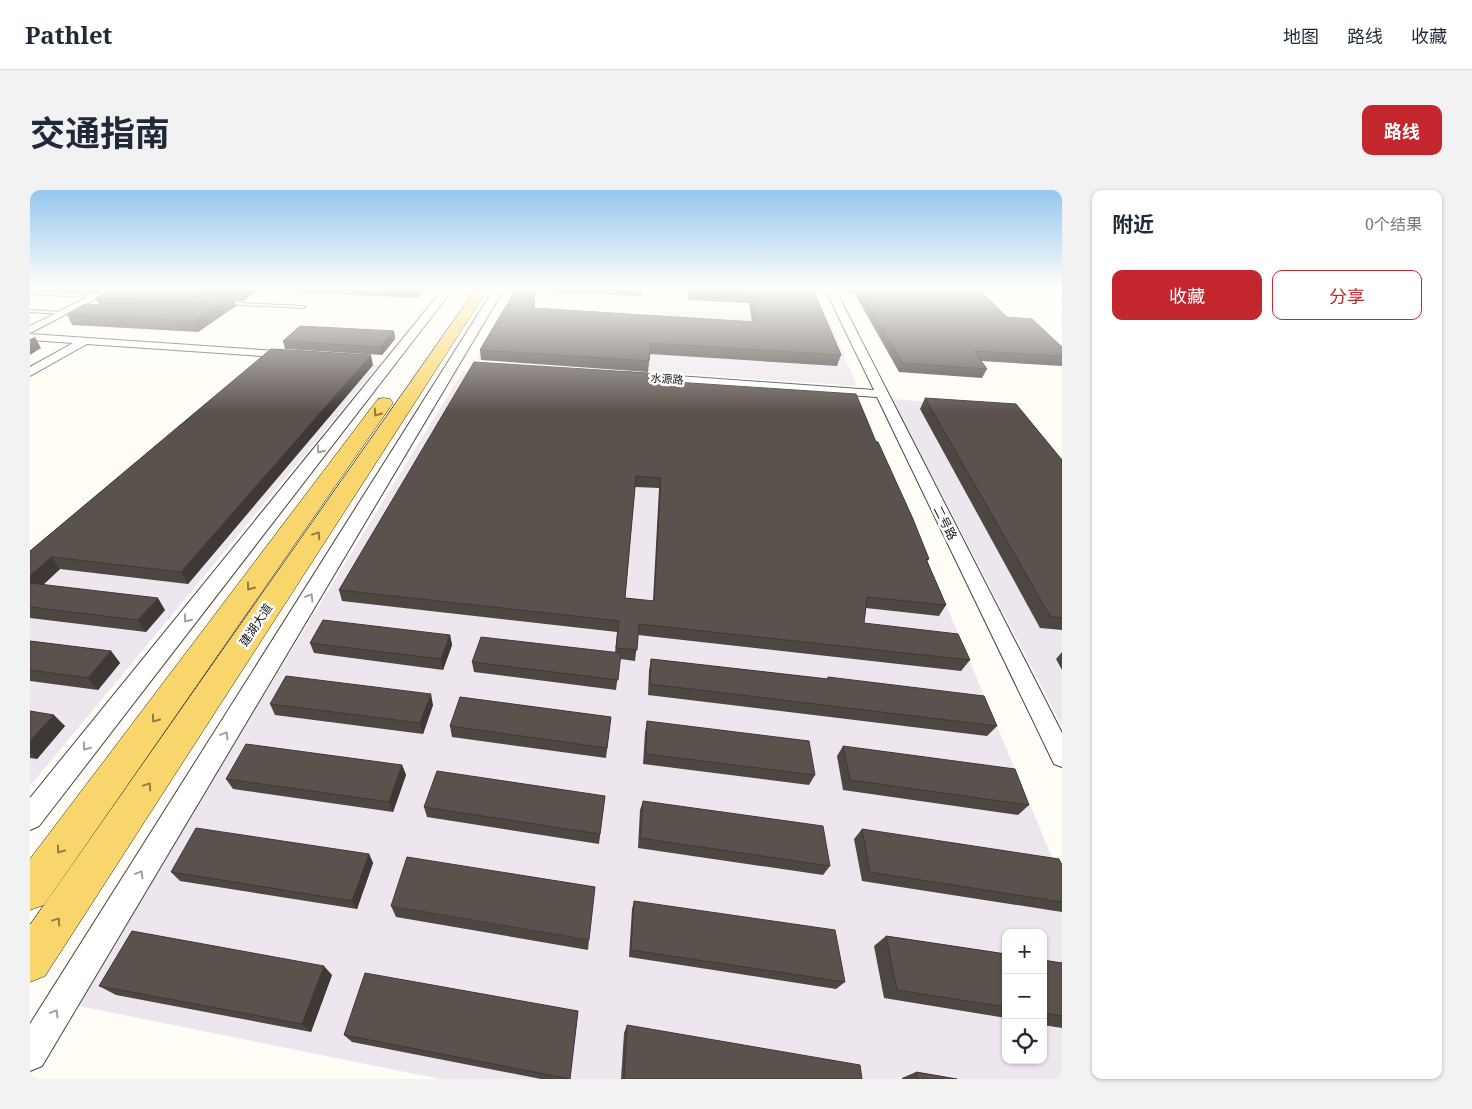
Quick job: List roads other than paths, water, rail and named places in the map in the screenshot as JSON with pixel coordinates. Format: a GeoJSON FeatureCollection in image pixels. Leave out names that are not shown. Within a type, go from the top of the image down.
{"type":"FeatureCollection","features":[{"type":"Feature","properties":{"kind":"main road","name":"建湖大道"},"geometry":{"type":"LineString","coordinates":[[30,892],[437,330]]}},
{"type":"Feature","properties":{"kind":"main road","name":"建湖大道"},"geometry":{"type":"LineString","coordinates":[[30,961],[454,330]]}},
{"type":"Feature","properties":{"kind":"street"},"geometry":{"type":"LineString","coordinates":[[30,818],[385,361],[412,330]]}},
{"type":"Feature","properties":{"kind":"street"},"geometry":{"type":"LineString","coordinates":[[30,1054],[458,364],[476,330]]}},
{"type":"Feature","properties":{"kind":"street","name":"二号路"},"geometry":{"type":"LineString","coordinates":[[850,330],[1062,757]]}},
{"type":"Feature","properties":{"kind":"street"},"geometry":{"type":"LineString","coordinates":[[30,337],[301,355]]}},
{"type":"Feature","properties":{"kind":"street"},"geometry":{"type":"LineString","coordinates":[[30,372],[84,341]]}},
{"type":"Feature","properties":{"kind":"street","name":"水源路"},"geometry":{"type":"LineString","coordinates":[[612,375],[881,394]]}}]}
